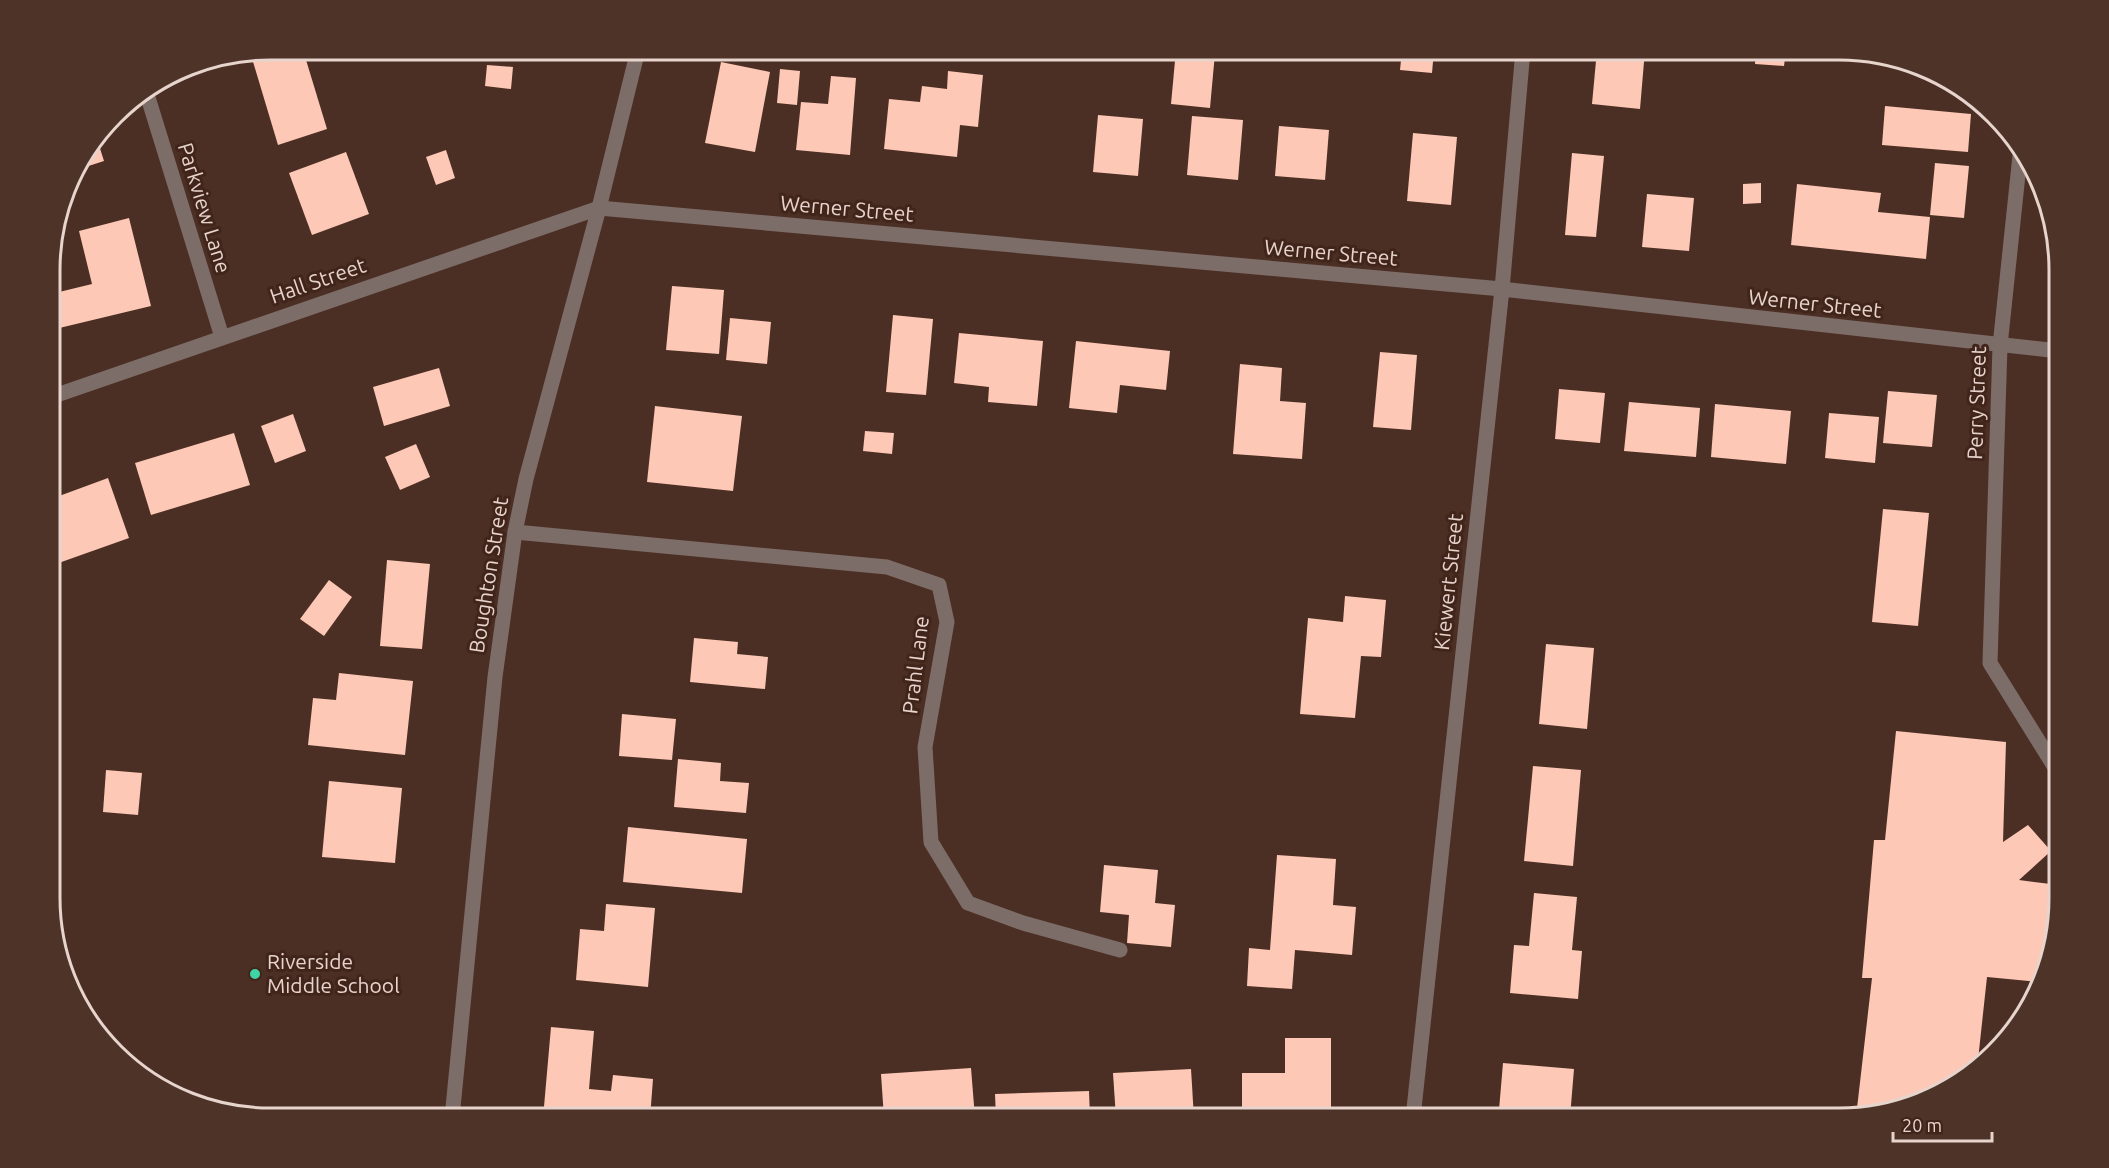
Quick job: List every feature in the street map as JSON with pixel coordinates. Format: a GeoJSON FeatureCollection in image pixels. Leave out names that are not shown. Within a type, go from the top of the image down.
{"type":"FeatureCollection","features":[{"type":"Feature","properties":{"kind":"street","name":"Boughton Street"},"geometry":{"type":"LineString","coordinates":[[453,1108],[495,677],[515,532],[526,479],[599,208],[636,60]]}},
{"type":"Feature","properties":{"kind":"street","name":"Kiewert Street"},"geometry":{"type":"LineString","coordinates":[[1414,1108],[1502,289],[1522,60]]}},
{"type":"Feature","properties":{"kind":"street","name":"Parkview Lane"},"geometry":{"type":"LineString","coordinates":[[148,99],[222,337]]}},
{"type":"Feature","properties":{"kind":"street","name":"Perry Street"},"geometry":{"type":"LineString","coordinates":[[2019,162],[2000,346],[1990,663],[2049,758]]}},
{"type":"Feature","properties":{"kind":"street","name":"Werner Street"},"geometry":{"type":"LineString","coordinates":[[599,208],[1502,289],[2049,350]]}},
{"type":"Feature","properties":{"kind":"street","name":"Hall Street"},"geometry":{"type":"LineString","coordinates":[[60,394],[599,208]]}},
{"type":"Feature","properties":{"kind":"street","name":"Prahl Lane"},"geometry":{"type":"LineString","coordinates":[[515,532],[887,567],[939,585],[947,622],[925,747],[931,842],[968,903],[1023,922],[1120,950]]}},
{"type":"Feature","properties":{"kind":"building"},"geometry":{"type":"Polygon","coordinates":[[[306,60],[327,129],[278,145],[253,61],[306,60]]]}},
{"type":"Feature","properties":{"kind":"building"},"geometry":{"type":"Polygon","coordinates":[[[1175,60],[1214,60],[1210,108],[1171,104],[1175,60]]]}},
{"type":"Feature","properties":{"kind":"building"},"geometry":{"type":"Polygon","coordinates":[[[1401,60],[1433,60],[1432,73],[1400,70],[1401,60]]]}},
{"type":"Feature","properties":{"kind":"building"},"geometry":{"type":"Polygon","coordinates":[[[1596,60],[1644,60],[1640,109],[1592,104],[1596,60]]]}},
{"type":"Feature","properties":{"kind":"building"},"geometry":{"type":"Polygon","coordinates":[[[1755,60],[1785,60],[1784,66],[1755,64],[1755,60]]]}},
{"type":"Feature","properties":{"kind":"building"},"geometry":{"type":"Polygon","coordinates":[[[721,62],[770,72],[755,152],[705,143],[721,62]]]}},
{"type":"Feature","properties":{"kind":"building"},"geometry":{"type":"Polygon","coordinates":[[[487,65],[513,67],[511,89],[485,86],[487,65]]]}},
{"type":"Feature","properties":{"kind":"building"},"geometry":{"type":"Polygon","coordinates":[[[780,69],[800,71],[797,105],[777,103],[780,69]]]}},
{"type":"Feature","properties":{"kind":"building"},"geometry":{"type":"Polygon","coordinates":[[[948,71],[983,75],[978,127],[960,125],[957,157],[884,149],[889,99],[920,102],[922,86],[947,89],[948,71]]]}},
{"type":"Feature","properties":{"kind":"building"},"geometry":{"type":"Polygon","coordinates":[[[831,76],[856,78],[850,155],[796,150],[801,102],[828,104],[831,76]]]}},
{"type":"Feature","properties":{"kind":"building"},"geometry":{"type":"Polygon","coordinates":[[[1885,106],[1971,114],[1968,152],[1882,145],[1885,106]]]}},
{"type":"Feature","properties":{"kind":"building"},"geometry":{"type":"Polygon","coordinates":[[[1098,115],[1143,119],[1138,176],[1093,172],[1098,115]]]}},
{"type":"Feature","properties":{"kind":"building"},"geometry":{"type":"Polygon","coordinates":[[[1192,116],[1243,120],[1238,180],[1187,175],[1192,116]]]}},
{"type":"Feature","properties":{"kind":"building"},"geometry":{"type":"Polygon","coordinates":[[[1279,126],[1329,130],[1325,180],[1275,176],[1279,126]]]}},
{"type":"Feature","properties":{"kind":"building"},"geometry":{"type":"Polygon","coordinates":[[[1413,133],[1457,137],[1451,205],[1407,201],[1413,133]]]}},
{"type":"Feature","properties":{"kind":"building"},"geometry":{"type":"Polygon","coordinates":[[[100,147],[104,161],[87,166],[100,147]]]}},
{"type":"Feature","properties":{"kind":"building"},"geometry":{"type":"Polygon","coordinates":[[[446,150],[455,178],[436,185],[426,157],[446,150]]]}},
{"type":"Feature","properties":{"kind":"building"},"geometry":{"type":"Polygon","coordinates":[[[346,152],[369,214],[312,235],[289,173],[346,152]]]}},
{"type":"Feature","properties":{"kind":"building"},"geometry":{"type":"Polygon","coordinates":[[[1572,153],[1604,156],[1596,237],[1565,235],[1572,153]]]}},
{"type":"Feature","properties":{"kind":"building"},"geometry":{"type":"Polygon","coordinates":[[[1935,163],[1969,166],[1964,218],[1930,215],[1935,163]]]}},
{"type":"Feature","properties":{"kind":"building"},"geometry":{"type":"Polygon","coordinates":[[[1761,183],[1761,203],[1743,204],[1743,184],[1761,183]]]}},
{"type":"Feature","properties":{"kind":"building"},"geometry":{"type":"Polygon","coordinates":[[[1797,184],[1881,193],[1878,212],[1930,217],[1926,259],[1791,245],[1797,184]]]}},
{"type":"Feature","properties":{"kind":"building"},"geometry":{"type":"Polygon","coordinates":[[[1647,194],[1694,198],[1689,251],[1642,247],[1647,194]]]}},
{"type":"Feature","properties":{"kind":"building"},"geometry":{"type":"Polygon","coordinates":[[[129,218],[151,306],[60,328],[60,292],[92,284],[79,231],[129,218]]]}},
{"type":"Feature","properties":{"kind":"building"},"geometry":{"type":"Polygon","coordinates":[[[672,286],[724,290],[719,354],[666,350],[672,286]]]}},
{"type":"Feature","properties":{"kind":"building"},"geometry":{"type":"Polygon","coordinates":[[[893,315],[933,319],[926,395],[886,392],[893,315]]]}},
{"type":"Feature","properties":{"kind":"building"},"geometry":{"type":"Polygon","coordinates":[[[730,318],[771,322],[767,364],[726,360],[730,318]]]}},
{"type":"Feature","properties":{"kind":"building"},"geometry":{"type":"Polygon","coordinates":[[[959,333],[1043,341],[1037,406],[988,402],[989,387],[954,383],[959,333]]]}},
{"type":"Feature","properties":{"kind":"building"},"geometry":{"type":"Polygon","coordinates":[[[1076,341],[1170,351],[1166,390],[1120,385],[1117,413],[1069,408],[1076,341]]]}},
{"type":"Feature","properties":{"kind":"building"},"geometry":{"type":"Polygon","coordinates":[[[1380,352],[1417,355],[1411,430],[1373,427],[1380,352]]]}},
{"type":"Feature","properties":{"kind":"building"},"geometry":{"type":"Polygon","coordinates":[[[1240,364],[1282,368],[1280,401],[1306,403],[1302,459],[1233,454],[1240,364]]]}},
{"type":"Feature","properties":{"kind":"building"},"geometry":{"type":"Polygon","coordinates":[[[439,368],[450,406],[384,426],[373,387],[439,368]]]}},
{"type":"Feature","properties":{"kind":"building"},"geometry":{"type":"Polygon","coordinates":[[[1559,389],[1605,393],[1600,443],[1555,439],[1559,389]]]}},
{"type":"Feature","properties":{"kind":"building"},"geometry":{"type":"Polygon","coordinates":[[[1888,391],[1937,395],[1932,447],[1883,443],[1888,391]]]}},
{"type":"Feature","properties":{"kind":"building"},"geometry":{"type":"Polygon","coordinates":[[[1629,402],[1700,408],[1696,457],[1624,451],[1629,402]]]}},
{"type":"Feature","properties":{"kind":"building"},"geometry":{"type":"Polygon","coordinates":[[[1715,404],[1791,411],[1786,464],[1711,457],[1715,404]]]}},
{"type":"Feature","properties":{"kind":"building"},"geometry":{"type":"Polygon","coordinates":[[[655,406],[742,416],[733,491],[647,482],[655,406]]]}},
{"type":"Feature","properties":{"kind":"building"},"geometry":{"type":"Polygon","coordinates":[[[1829,413],[1879,417],[1875,463],[1825,458],[1829,413]]]}},
{"type":"Feature","properties":{"kind":"building"},"geometry":{"type":"Polygon","coordinates":[[[293,414],[306,451],[275,463],[261,426],[293,414]]]}},
{"type":"Feature","properties":{"kind":"building"},"geometry":{"type":"Polygon","coordinates":[[[865,431],[894,433],[892,454],[863,451],[865,431]]]}},
{"type":"Feature","properties":{"kind":"building"},"geometry":{"type":"Polygon","coordinates":[[[234,433],[250,485],[151,515],[135,463],[234,433]]]}},
{"type":"Feature","properties":{"kind":"building"},"geometry":{"type":"Polygon","coordinates":[[[416,444],[430,477],[400,490],[385,457],[416,444]]]}},
{"type":"Feature","properties":{"kind":"building"},"geometry":{"type":"Polygon","coordinates":[[[108,478],[129,538],[60,563],[60,496],[108,478]]]}},
{"type":"Feature","properties":{"kind":"building"},"geometry":{"type":"Polygon","coordinates":[[[1883,509],[1929,513],[1918,626],[1872,622],[1883,509]]]}},
{"type":"Feature","properties":{"kind":"building"},"geometry":{"type":"Polygon","coordinates":[[[387,560],[430,564],[422,649],[380,646],[387,560]]]}},
{"type":"Feature","properties":{"kind":"building"},"geometry":{"type":"Polygon","coordinates":[[[329,580],[352,597],[324,636],[300,619],[329,580]]]}},
{"type":"Feature","properties":{"kind":"building"},"geometry":{"type":"Polygon","coordinates":[[[1345,596],[1386,600],[1381,657],[1361,656],[1355,718],[1300,714],[1308,618],[1343,622],[1345,596]]]}},
{"type":"Feature","properties":{"kind":"building"},"geometry":{"type":"Polygon","coordinates":[[[694,638],[738,642],[737,654],[768,657],[765,689],[690,682],[694,638]]]}},
{"type":"Feature","properties":{"kind":"building"},"geometry":{"type":"Polygon","coordinates":[[[1546,644],[1594,648],[1587,729],[1539,724],[1546,644]]]}},
{"type":"Feature","properties":{"kind":"building"},"geometry":{"type":"Polygon","coordinates":[[[339,673],[413,681],[405,755],[308,745],[313,698],[336,700],[339,673]]]}},
{"type":"Feature","properties":{"kind":"building"},"geometry":{"type":"Polygon","coordinates":[[[622,714],[676,719],[672,760],[619,756],[622,714]]]}},
{"type":"Feature","properties":{"kind":"building"},"geometry":{"type":"Polygon","coordinates":[[[1896,731],[2006,742],[2003,842],[2028,825],[2049,849],[2049,853],[2019,880],[2049,884],[2047,926],[2042,953],[2031,981],[1987,977],[1978,1056],[1956,1073],[1907,1097],[1857,1107],[1872,978],[1862,978],[1874,840],[1885,840],[1896,731]]]}},
{"type":"Feature","properties":{"kind":"building"},"geometry":{"type":"Polygon","coordinates":[[[678,759],[721,763],[720,781],[749,783],[746,813],[674,807],[678,759]]]}},
{"type":"Feature","properties":{"kind":"building"},"geometry":{"type":"Polygon","coordinates":[[[1533,766],[1581,770],[1573,866],[1524,861],[1533,766]]]}},
{"type":"Feature","properties":{"kind":"building"},"geometry":{"type":"Polygon","coordinates":[[[106,770],[142,773],[138,815],[103,812],[106,770]]]}},
{"type":"Feature","properties":{"kind":"building"},"geometry":{"type":"Polygon","coordinates":[[[329,781],[402,788],[395,863],[322,857],[329,781]]]}},
{"type":"Feature","properties":{"kind":"building"},"geometry":{"type":"Polygon","coordinates":[[[628,827],[747,839],[742,893],[623,882],[628,827]]]}},
{"type":"Feature","properties":{"kind":"building"},"geometry":{"type":"Polygon","coordinates":[[[1277,855],[1336,859],[1333,905],[1356,907],[1352,955],[1295,950],[1292,989],[1247,986],[1249,948],[1270,950],[1277,855]]]}},
{"type":"Feature","properties":{"kind":"building"},"geometry":{"type":"Polygon","coordinates":[[[1104,865],[1158,870],[1155,903],[1175,905],[1171,947],[1127,943],[1129,915],[1100,912],[1104,865]]]}},
{"type":"Feature","properties":{"kind":"building"},"geometry":{"type":"Polygon","coordinates":[[[1534,893],[1577,897],[1572,950],[1582,951],[1578,999],[1510,993],[1514,945],[1529,946],[1534,893]]]}},
{"type":"Feature","properties":{"kind":"building"},"geometry":{"type":"Polygon","coordinates":[[[606,904],[655,908],[648,987],[576,980],[580,929],[604,931],[606,904]]]}},
{"type":"Feature","properties":{"kind":"building"},"geometry":{"type":"Polygon","coordinates":[[[551,1027],[594,1031],[589,1089],[611,1091],[613,1075],[653,1079],[651,1108],[544,1108],[551,1027]]]}},
{"type":"Feature","properties":{"kind":"building"},"geometry":{"type":"Polygon","coordinates":[[[1285,1038],[1331,1038],[1331,1108],[1242,1108],[1242,1073],[1285,1073],[1285,1038]]]}},
{"type":"Feature","properties":{"kind":"building"},"geometry":{"type":"Polygon","coordinates":[[[1503,1063],[1574,1069],[1571,1108],[1499,1108],[1503,1063]]]}},
{"type":"Feature","properties":{"kind":"building"},"geometry":{"type":"Polygon","coordinates":[[[971,1068],[974,1108],[883,1108],[881,1074],[971,1068]]]}},
{"type":"Feature","properties":{"kind":"building"},"geometry":{"type":"Polygon","coordinates":[[[1191,1069],[1193,1108],[1115,1108],[1113,1073],[1191,1069]]]}},
{"type":"Feature","properties":{"kind":"building"},"geometry":{"type":"Polygon","coordinates":[[[1089,1091],[1090,1108],[996,1108],[995,1094],[1089,1091]]]}},
{"type":"Feature","properties":{"kind":"place","name":"Riverside Middle School"},"geometry":{"type":"Point","coordinates":[255,974]}}]}
